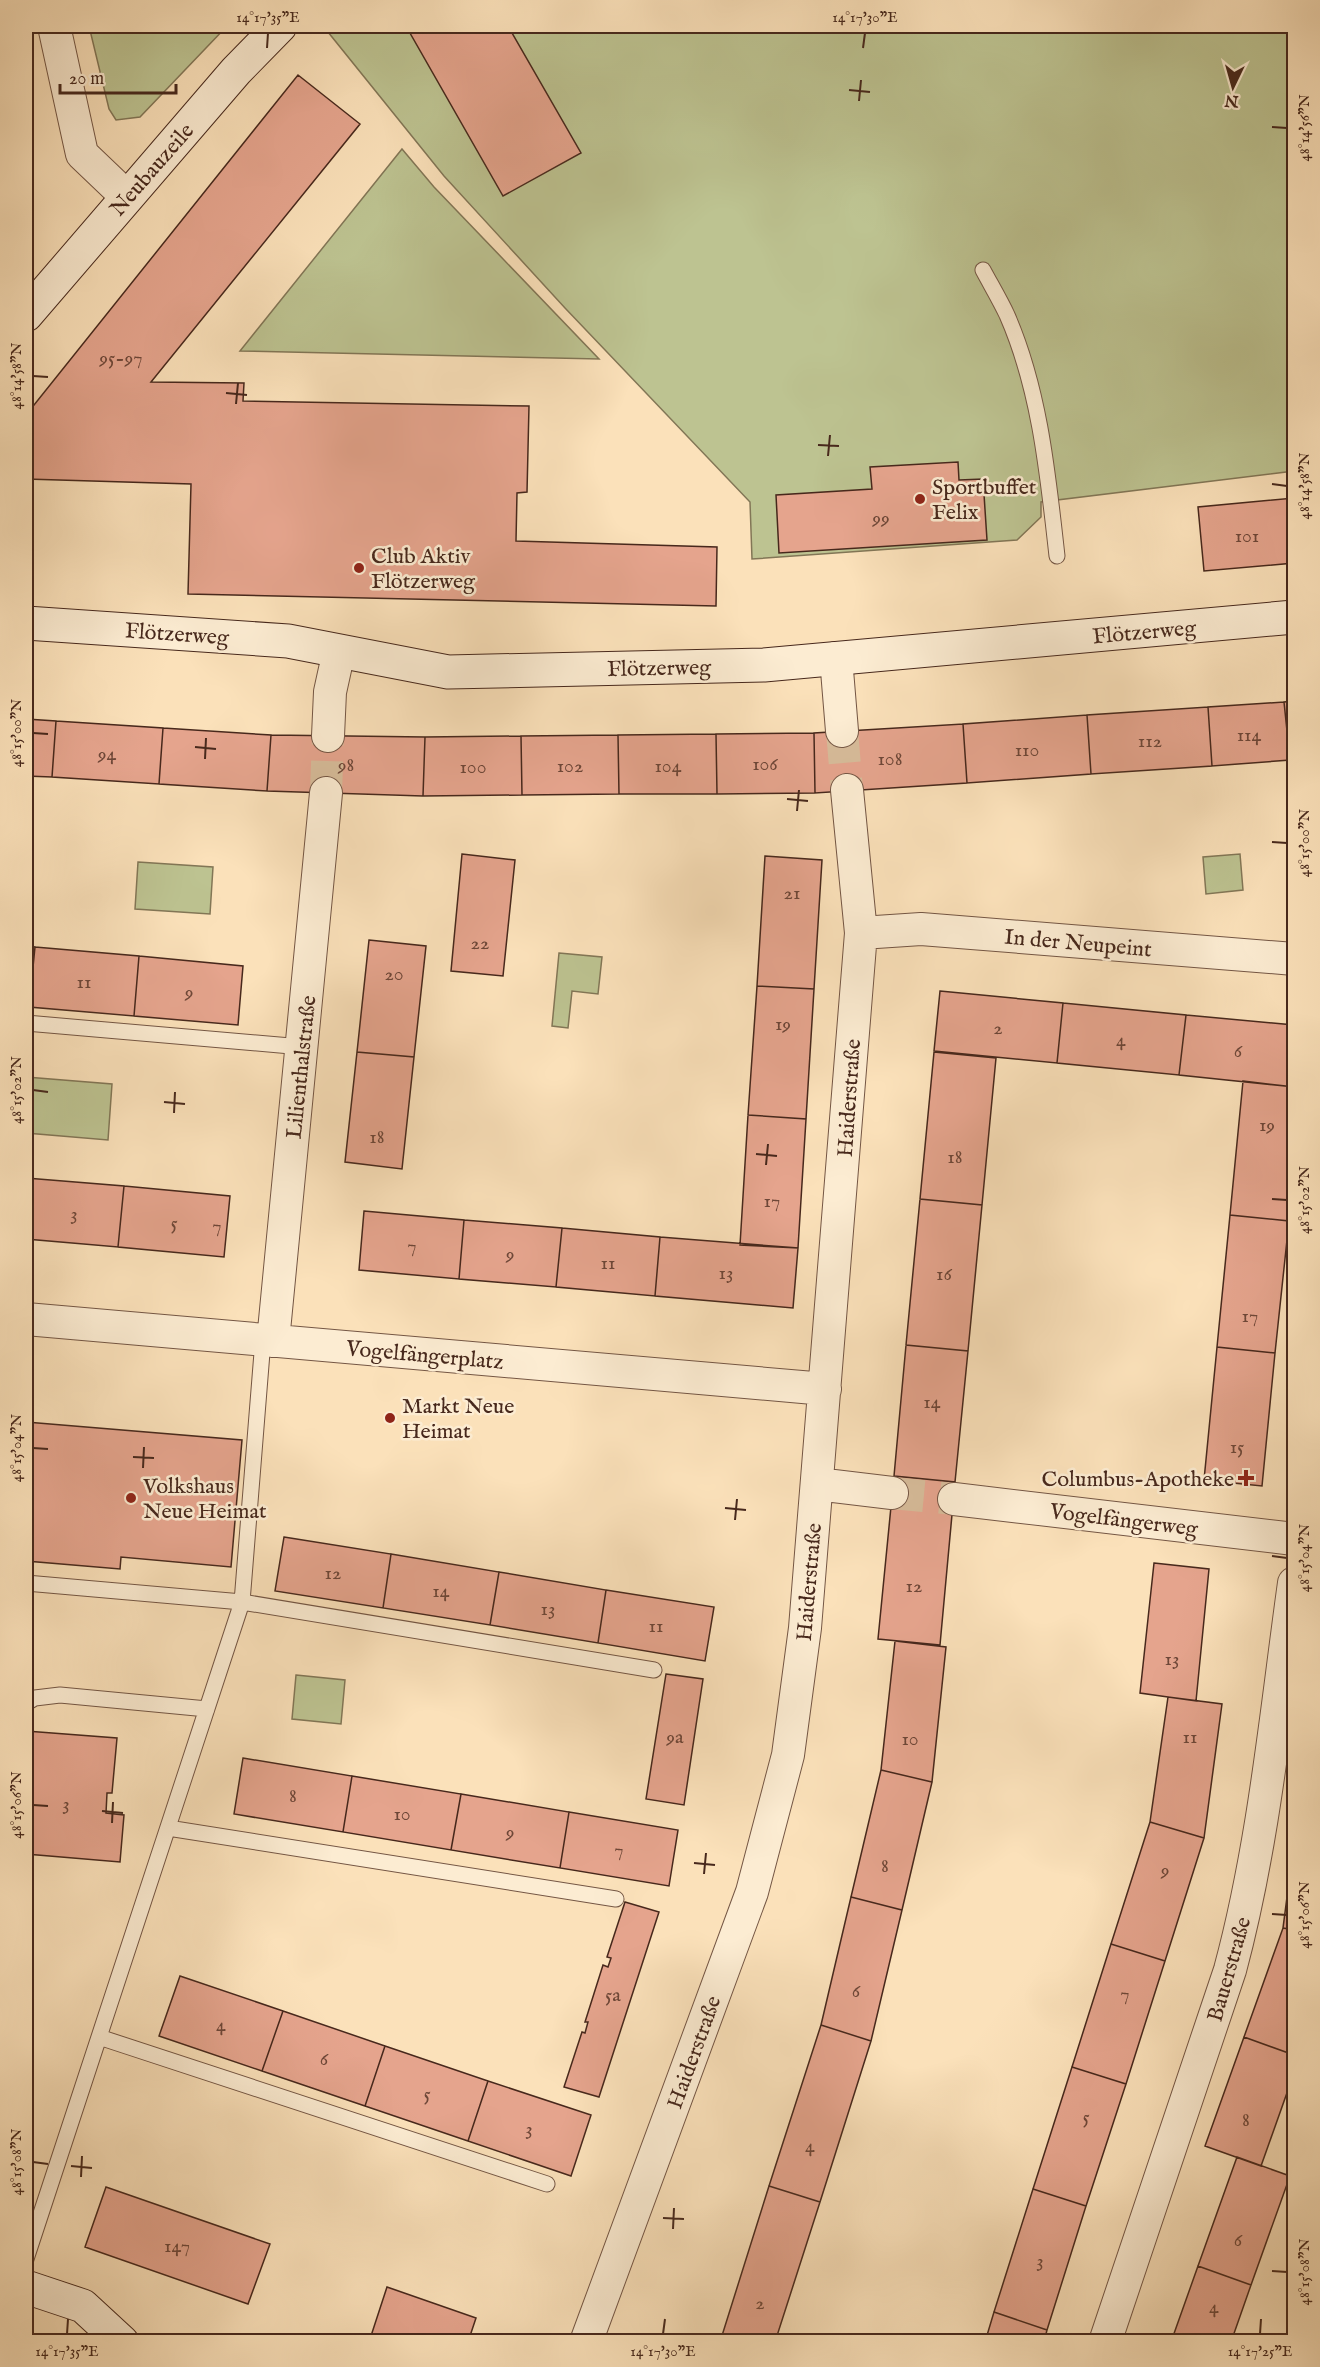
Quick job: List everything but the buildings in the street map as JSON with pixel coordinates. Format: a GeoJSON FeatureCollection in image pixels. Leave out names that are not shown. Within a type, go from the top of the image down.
{"type":"FeatureCollection","features":[{"type":"Feature","properties":{"kind":"street"},"geometry":{"type":"LineString","coordinates":[[54,26],[82,154],[127,196]]}},
{"type":"Feature","properties":{"kind":"street","name":"Neubauzeile"},"geometry":{"type":"LineString","coordinates":[[26,315],[236,71],[280,26]]}},
{"type":"Feature","properties":{"kind":"street","name":"Flötzerweg"},"geometry":{"type":"LineString","coordinates":[[26,622],[288,641],[448,672],[764,665],[1294,617]]}},
{"type":"Feature","properties":{"kind":"street"},"geometry":{"type":"LineString","coordinates":[[328,736],[330,692],[339,651]]}},
{"type":"Feature","properties":{"kind":"street"},"geometry":{"type":"LineString","coordinates":[[836,658],[842,731]]}},
{"type":"Feature","properties":{"kind":"street","name":"Haiderstraße"},"geometry":{"type":"LineString","coordinates":[[586,2342],[752,1892],[788,1755],[798,1686],[817,1484],[861,933],[847,790]]}},
{"type":"Feature","properties":{"kind":"street","name":"Lilienthalstraße"},"geometry":{"type":"LineString","coordinates":[[268,1340],[302,1047],[326,793]]}},
{"type":"Feature","properties":{"kind":"street","name":"In der Neupeint"},"geometry":{"type":"LineString","coordinates":[[861,933],[921,929],[1294,959]]}},
{"type":"Feature","properties":{"kind":"street","name":"Vogelfängerplatz"},"geometry":{"type":"LineString","coordinates":[[26,1319],[825,1389]]}},
{"type":"Feature","properties":{"kind":"street"},"geometry":{"type":"LineString","coordinates":[[817,1484],[892,1493]]}},
{"type":"Feature","properties":{"kind":"street","name":"Vogelfängerweg"},"geometry":{"type":"LineString","coordinates":[[954,1499],[1294,1539]]}},
{"type":"Feature","properties":{"kind":"street","name":"Bauerstraße"},"geometry":{"type":"LineString","coordinates":[[1105,2342],[1230,1970],[1244,1918],[1260,1830],[1294,1583]]}},
{"type":"Feature","properties":{"kind":"street"},"geometry":{"type":"LineString","coordinates":[[26,2287],[83,2306],[122,2342]]}},
{"type":"Feature","properties":{"kind":"lane"},"geometry":{"type":"LineString","coordinates":[[984,270],[1007,315],[1028,375],[1045,458],[1057,556]]}},
{"type":"Feature","properties":{"kind":"lane"},"geometry":{"type":"LineString","coordinates":[[26,1023],[302,1047]]}},
{"type":"Feature","properties":{"kind":"lane"},"geometry":{"type":"LineString","coordinates":[[26,2259],[242,1602],[268,1340]]}},
{"type":"Feature","properties":{"kind":"lane"},"geometry":{"type":"LineString","coordinates":[[26,1583],[242,1602],[654,1670]]}},
{"type":"Feature","properties":{"kind":"lane"},"geometry":{"type":"LineString","coordinates":[[26,1703],[35,1698],[60,1695],[207,1709]]}},
{"type":"Feature","properties":{"kind":"lane"},"geometry":{"type":"LineString","coordinates":[[168,1828],[616,1899]]}},
{"type":"Feature","properties":{"kind":"lane"},"geometry":{"type":"LineString","coordinates":[[99,2037],[547,2184]]}},
{"type":"Feature","properties":{"kind":"green space"},"geometry":{"type":"Polygon","coordinates":[[[89,26],[227,26],[140,117],[116,120],[109,109],[89,26]]]}},
{"type":"Feature","properties":{"kind":"green space"},"geometry":{"type":"Polygon","coordinates":[[[335,26],[1294,26],[1294,471],[1041,502],[1041,517],[1017,540],[752,559],[750,502],[565,308],[444,176],[328,32],[335,26]]]}},
{"type":"Feature","properties":{"kind":"green space"},"geometry":{"type":"Polygon","coordinates":[[[402,149],[434,187],[599,359],[240,351],[402,149]]]}},
{"type":"Feature","properties":{"kind":"green space"},"geometry":{"type":"Polygon","coordinates":[[[1240,854],[1243,890],[1206,894],[1203,857],[1240,854]]]}},
{"type":"Feature","properties":{"kind":"green space"},"geometry":{"type":"Polygon","coordinates":[[[138,862],[213,867],[210,914],[135,909],[138,862]]]}},
{"type":"Feature","properties":{"kind":"green space"},"geometry":{"type":"Polygon","coordinates":[[[559,953],[602,957],[598,994],[572,991],[568,1028],[552,1026],[559,953]]]}},
{"type":"Feature","properties":{"kind":"green space"},"geometry":{"type":"Polygon","coordinates":[[[26,1077],[112,1084],[108,1140],[26,1133],[26,1077]]]}},
{"type":"Feature","properties":{"kind":"green space"},"geometry":{"type":"Polygon","coordinates":[[[296,1675],[345,1680],[341,1724],[292,1719],[296,1675]]]}},
{"type":"Feature","properties":{"kind":"tunnel"},"geometry":{"type":"LineString","coordinates":[[842,731],[847,790]]}},
{"type":"Feature","properties":{"kind":"tunnel"},"geometry":{"type":"LineString","coordinates":[[326,793],[328,736]]}},
{"type":"Feature","properties":{"kind":"tunnel"},"geometry":{"type":"LineString","coordinates":[[892,1493],[954,1499]]}},
{"type":"Feature","properties":{"kind":"place","name":"Sportbuffet Felix"},"geometry":{"type":"Point","coordinates":[920,499]}},
{"type":"Feature","properties":{"kind":"place","name":"Club Aktiv Flötzerweg"},"geometry":{"type":"Point","coordinates":[359,568]}},
{"type":"Feature","properties":{"kind":"place","name":"Markt Neue Heimat"},"geometry":{"type":"Point","coordinates":[390,1418]}},
{"type":"Feature","properties":{"kind":"place","name":"Columbus-Apotheke"},"geometry":{"type":"Point","coordinates":[1246,1478]}},
{"type":"Feature","properties":{"kind":"place","name":"Volkshaus Neue Heimat"},"geometry":{"type":"Point","coordinates":[131,1498]}}]}
